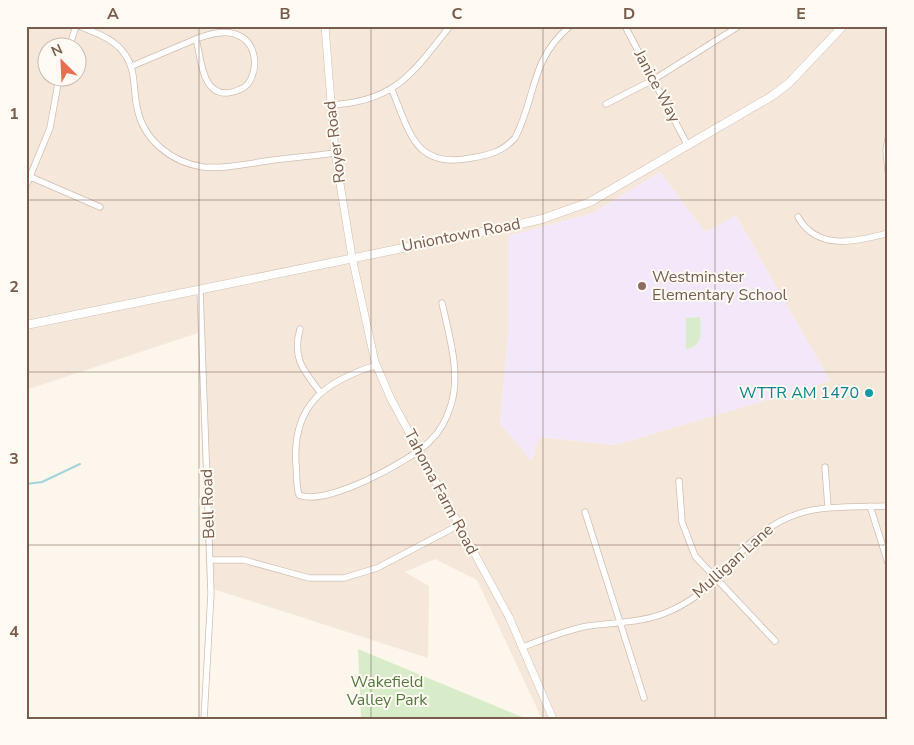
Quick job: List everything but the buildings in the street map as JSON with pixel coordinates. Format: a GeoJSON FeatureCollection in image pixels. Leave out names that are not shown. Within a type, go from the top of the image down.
{"type":"FeatureCollection","features":[{"type":"Feature","properties":{"kind":"main road","name":"Uniontown Road"},"geometry":{"type":"LineString","coordinates":[[26,325],[511,226],[572,209],[609,192],[688,146],[789,83],[843,26]]}},
{"type":"Feature","properties":{"kind":"street"},"geometry":{"type":"LineString","coordinates":[[73,38],[78,26],[118,45],[132,66],[137,109],[144,127],[158,146],[174,158],[190,164],[216,168],[335,153]]}},
{"type":"Feature","properties":{"kind":"street","name":"Royer Road"},"geometry":{"type":"LineString","coordinates":[[325,26],[335,153],[352,257]]}},
{"type":"Feature","properties":{"kind":"street"},"geometry":{"type":"LineString","coordinates":[[330,105],[363,101],[392,90],[420,66],[450,26]]}},
{"type":"Feature","properties":{"kind":"street"},"geometry":{"type":"LineString","coordinates":[[392,90],[412,138],[425,154],[440,160],[451,161],[490,155],[507,146],[515,138],[542,59],[555,41],[570,26]]}},
{"type":"Feature","properties":{"kind":"street","name":"Janice Way"},"geometry":{"type":"LineString","coordinates":[[625,26],[688,146]]}},
{"type":"Feature","properties":{"kind":"street"},"geometry":{"type":"LineString","coordinates":[[606,104],[653,80],[739,26]]}},
{"type":"Feature","properties":{"kind":"street"},"geometry":{"type":"LineString","coordinates":[[132,66],[196,39],[223,33],[238,35],[250,45],[255,61],[255,68],[248,84],[230,92],[222,93],[215,90],[205,77],[196,39]]}},
{"type":"Feature","properties":{"kind":"street"},"geometry":{"type":"LineString","coordinates":[[26,186],[28,176],[50,128],[57,88]]}},
{"type":"Feature","properties":{"kind":"street"},"geometry":{"type":"LineString","coordinates":[[888,139],[886,150],[888,171]]}},
{"type":"Feature","properties":{"kind":"street"},"geometry":{"type":"LineString","coordinates":[[28,176],[100,207]]}},
{"type":"Feature","properties":{"kind":"street"},"geometry":{"type":"LineString","coordinates":[[798,217],[803,228],[814,236],[836,242],[868,239],[888,233]]}},
{"type":"Feature","properties":{"kind":"street","name":"Tahoma Farm Road"},"geometry":{"type":"LineString","coordinates":[[352,257],[376,365],[391,399],[509,617],[552,719]]}},
{"type":"Feature","properties":{"kind":"street","name":"Bell Road"},"geometry":{"type":"LineString","coordinates":[[200,290],[210,560],[210,610],[204,719]]}},
{"type":"Feature","properties":{"kind":"street"},"geometry":{"type":"LineString","coordinates":[[376,365],[338,379],[320,392],[301,420],[296,442],[299,495],[306,498],[326,496],[349,489],[419,450],[439,431],[449,412],[454,395],[455,371],[442,303]]}},
{"type":"Feature","properties":{"kind":"street"},"geometry":{"type":"LineString","coordinates":[[300,329],[296,346],[297,354],[303,370],[320,392]]}},
{"type":"Feature","properties":{"kind":"street"},"geometry":{"type":"LineString","coordinates":[[825,467],[828,507]]}},
{"type":"Feature","properties":{"kind":"street"},"geometry":{"type":"LineString","coordinates":[[679,481],[680,510],[686,536],[696,556],[775,641]]}},
{"type":"Feature","properties":{"kind":"street"},"geometry":{"type":"LineString","coordinates":[[870,506],[888,562]]}},
{"type":"Feature","properties":{"kind":"street","name":"Mulligan Lane"},"geometry":{"type":"LineString","coordinates":[[523,647],[572,630],[647,618],[670,611],[693,598],[717,580],[750,542],[776,522],[812,508],[888,506]]}},
{"type":"Feature","properties":{"kind":"street"},"geometry":{"type":"LineString","coordinates":[[585,512],[644,698]]}},
{"type":"Feature","properties":{"kind":"street"},"geometry":{"type":"LineString","coordinates":[[210,560],[244,560],[309,578],[344,578],[377,568],[459,525]]}},
{"type":"Feature","properties":{"kind":"shaded area"},"geometry":{"type":"Polygon","coordinates":[[[26,26],[888,26],[888,719],[542,719],[477,580],[435,559],[405,572],[429,586],[428,658],[207,587],[198,333],[26,390],[26,26]],[[660,172],[593,213],[508,236],[508,337],[500,423],[532,460],[539,437],[615,445],[830,381],[736,216],[705,232],[660,172]]]}},
{"type":"Feature","properties":{"kind":"shaded area","name":"Westminster Elementary School"},"geometry":{"type":"Polygon","coordinates":[[[660,172],[705,232],[736,216],[830,381],[615,445],[540,437],[531,461],[500,423],[508,337],[508,236],[593,213],[660,172]]]}},
{"type":"Feature","properties":{"kind":"green space"},"geometry":{"type":"Polygon","coordinates":[[[700,317],[700,338],[696,345],[686,349],[686,318],[700,317]]]}},
{"type":"Feature","properties":{"kind":"green space","name":"Wakefield Valley Park"},"geometry":{"type":"Polygon","coordinates":[[[358,649],[527,719],[361,719],[358,649]]]}},
{"type":"Feature","properties":{"kind":"waterway"},"geometry":{"type":"LineString","coordinates":[[26,484],[42,482],[80,464]]}},
{"type":"Feature","properties":{"kind":"place","name":"Westminster Elementary School"},"geometry":{"type":"Point","coordinates":[642,286]}},
{"type":"Feature","properties":{"kind":"place","name":"WTTR AM 1470"},"geometry":{"type":"Point","coordinates":[869,393]}}]}
